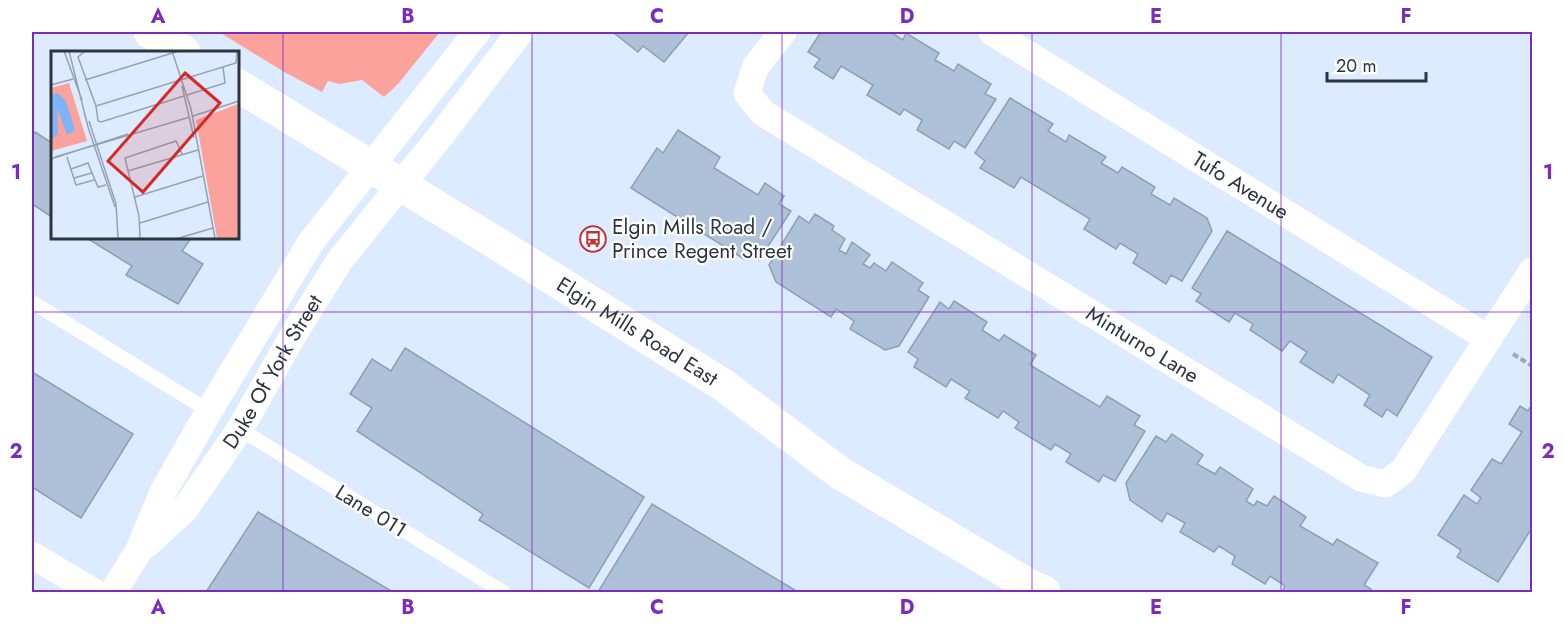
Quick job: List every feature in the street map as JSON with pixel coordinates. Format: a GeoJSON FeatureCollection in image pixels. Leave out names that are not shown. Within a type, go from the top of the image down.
{"type":"FeatureCollection","features":[{"type":"Feature","properties":{"kind":"main road"},"geometry":{"type":"LineString","coordinates":[[150,32],[182,51]]}},
{"type":"Feature","properties":{"kind":"main road","name":"Elgin Mills Road East"},"geometry":{"type":"LineString","coordinates":[[238,86],[723,385],[840,473],[1037,590]]}},
{"type":"Feature","properties":{"kind":"street","name":"Duke Of York Street"},"geometry":{"type":"LineString","coordinates":[[112,592],[138,552],[163,492],[209,411],[311,242],[477,32]]}},
{"type":"Feature","properties":{"kind":"street","name":"Duke Of York Street"},"geometry":{"type":"LineString","coordinates":[[138,552],[185,509],[240,429],[295,332],[340,260],[442,134],[520,32]]}},
{"type":"Feature","properties":{"kind":"street","name":"Minturno Lane"},"geometry":{"type":"LineString","coordinates":[[783,32],[756,66],[747,93],[763,113],[1360,478],[1384,484],[1403,471],[1533,271]]}},
{"type":"Feature","properties":{"kind":"street","name":"Tufo Avenue"},"geometry":{"type":"LineString","coordinates":[[993,32],[1489,339]]}},
{"type":"Feature","properties":{"kind":"street"},"geometry":{"type":"LineString","coordinates":[[32,555],[94,592]]}},
{"type":"Feature","properties":{"kind":"lane"},"geometry":{"type":"LineString","coordinates":[[32,302],[209,411]]}},
{"type":"Feature","properties":{"kind":"lane","name":"Lane 011"},"geometry":{"type":"LineString","coordinates":[[240,429],[503,592]]}},
{"type":"Feature","properties":{"kind":"shaded area"},"geometry":{"type":"Polygon","coordinates":[[[219,32],[440,32],[398,84],[384,97],[362,80],[339,84],[328,81],[322,92],[219,32]]]}},
{"type":"Feature","properties":{"kind":"building"},"geometry":{"type":"Polygon","coordinates":[[[615,32],[689,32],[664,62],[643,46],[638,52],[615,32]]]}},
{"type":"Feature","properties":{"kind":"building"},"geometry":{"type":"Polygon","coordinates":[[[821,32],[890,32],[903,40],[906,33],[939,53],[935,60],[954,71],[958,64],[991,84],[985,94],[996,99],[965,148],[954,141],[949,149],[917,130],[922,120],[904,109],[900,115],[867,95],[873,85],[841,66],[833,79],[814,67],[820,59],[808,52],[821,32]]]}},
{"type":"Feature","properties":{"kind":"building"},"geometry":{"type":"Polygon","coordinates":[[[1010,98],[1053,124],[1048,131],[1066,142],[1069,135],[1106,157],[1101,163],[1118,173],[1122,167],[1155,187],[1151,194],[1170,205],[1174,198],[1207,218],[1212,231],[1182,281],[1171,275],[1166,284],[1133,263],[1138,254],[1120,243],[1116,249],[1084,229],[1090,219],[1021,177],[1014,188],[980,168],[985,161],[975,153],[1010,98]]]}},
{"type":"Feature","properties":{"kind":"building"},"geometry":{"type":"Polygon","coordinates":[[[678,130],[720,157],[714,168],[758,195],[765,183],[784,196],[779,204],[791,211],[759,260],[749,253],[744,259],[631,188],[657,148],[663,153],[678,130]]]}},
{"type":"Feature","properties":{"kind":"building"},"geometry":{"type":"Polygon","coordinates":[[[35,132],[51,142],[51,216],[32,204],[32,138],[35,132]]]}},
{"type":"Feature","properties":{"kind":"building"},"geometry":{"type":"Polygon","coordinates":[[[815,214],[834,226],[832,230],[845,239],[839,250],[846,254],[852,242],[870,255],[863,264],[870,268],[874,263],[886,271],[892,262],[923,283],[918,290],[929,297],[899,346],[885,350],[850,329],[854,321],[836,309],[831,317],[776,282],[769,265],[799,216],[809,223],[815,214]]]}},
{"type":"Feature","properties":{"kind":"building"},"geometry":{"type":"Polygon","coordinates":[[[1227,231],[1432,357],[1397,416],[1387,409],[1382,417],[1364,405],[1370,395],[1338,374],[1333,383],[1300,362],[1307,352],[1290,341],[1282,351],[1250,330],[1253,324],[1235,313],[1229,322],[1196,301],[1201,294],[1192,288],[1227,231]]]}},
{"type":"Feature","properties":{"kind":"building"},"geometry":{"type":"Polygon","coordinates":[[[87,238],[191,238],[182,251],[203,264],[178,304],[126,275],[132,266],[87,238]]]}},
{"type":"Feature","properties":{"kind":"building"},"geometry":{"type":"Polygon","coordinates":[[[954,301],[987,322],[982,330],[999,341],[1004,335],[1036,355],[1030,365],[1100,407],[1107,396],[1140,416],[1134,425],[1145,431],[1115,481],[1103,475],[1099,482],[1066,462],[1071,454],[1055,444],[1051,450],[1015,428],[1019,422],[1003,411],[998,418],[965,398],[970,391],[951,379],[946,387],[914,367],[918,359],[908,352],[940,302],[949,309],[954,301]]]}},
{"type":"Feature","properties":{"kind":"building"},"geometry":{"type":"Polygon","coordinates":[[[405,348],[644,497],[589,588],[479,520],[483,514],[357,431],[372,408],[350,394],[372,359],[391,371],[405,348]]]}},
{"type":"Feature","properties":{"kind":"building"},"geometry":{"type":"Polygon","coordinates":[[[32,372],[133,434],[81,518],[32,487],[32,372]]]}},
{"type":"Feature","properties":{"kind":"building"},"geometry":{"type":"Polygon","coordinates":[[[1532,404],[1532,528],[1498,582],[1457,557],[1461,550],[1438,535],[1464,495],[1477,504],[1481,498],[1471,490],[1492,459],[1501,464],[1522,432],[1509,424],[1520,406],[1528,411],[1532,404]]]}},
{"type":"Feature","properties":{"kind":"building"},"geometry":{"type":"Polygon","coordinates":[[[1172,434],[1203,455],[1197,464],[1215,474],[1220,467],[1253,489],[1246,501],[1254,506],[1257,501],[1267,506],[1274,496],[1306,517],[1300,526],[1333,545],[1337,539],[1378,563],[1364,585],[1371,589],[1369,592],[1282,592],[1285,586],[1270,576],[1265,584],[1232,564],[1235,556],[1219,546],[1214,552],[1180,532],[1185,523],[1167,513],[1162,522],[1130,500],[1126,483],[1156,436],[1166,442],[1172,434]]]}},
{"type":"Feature","properties":{"kind":"building"},"geometry":{"type":"Polygon","coordinates":[[[652,504],[798,592],[598,592],[652,504]]]}},
{"type":"Feature","properties":{"kind":"building"},"geometry":{"type":"Polygon","coordinates":[[[258,512],[393,592],[206,592],[258,512]]]}},
{"type":"Feature","properties":{"kind":"place","name":"Elgin Mills Road / Prince Regent Street"},"geometry":{"type":"Point","coordinates":[593,239]}}]}
